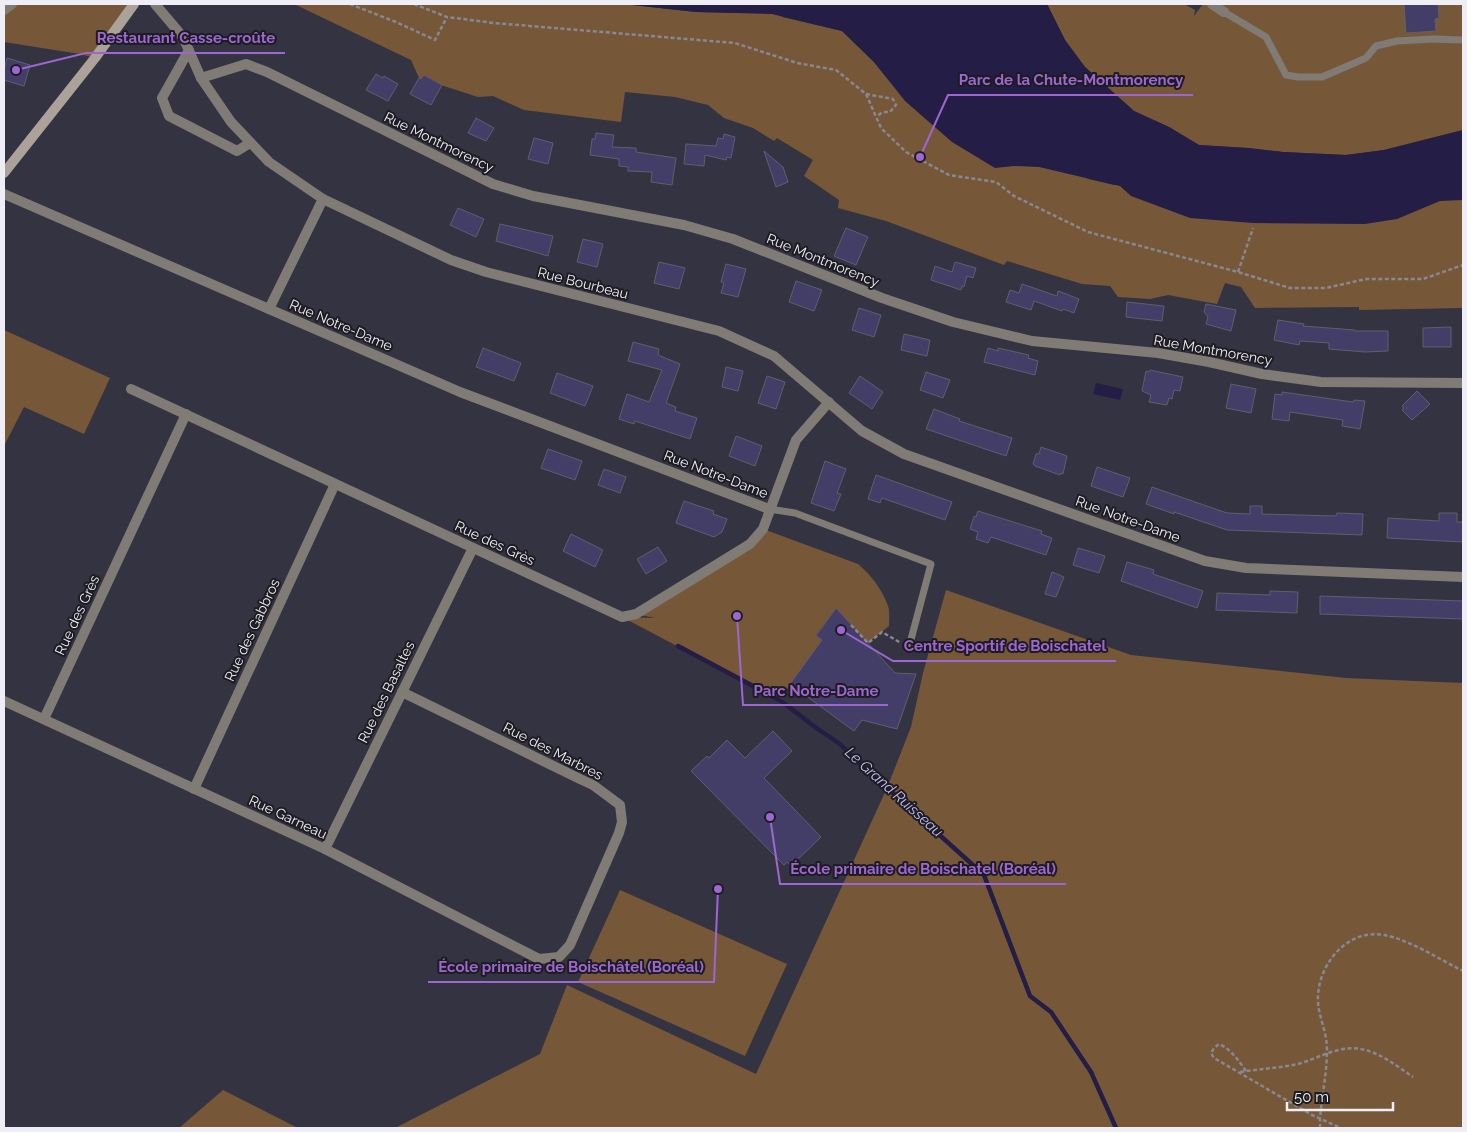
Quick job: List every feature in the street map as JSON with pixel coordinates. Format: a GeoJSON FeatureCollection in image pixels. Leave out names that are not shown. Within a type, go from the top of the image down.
{"type":"FeatureCollection","features":[{"type":"Feature","properties":{"kind":"main road"},"geometry":{"type":"LineString","coordinates":[[4,173],[95,58],[134,4]]}},
{"type":"Feature","properties":{"kind":"street"},"geometry":{"type":"LineString","coordinates":[[4,10],[12,4]]}},
{"type":"Feature","properties":{"kind":"street","name":"Rue Bourbeau"},"geometry":{"type":"LineString","coordinates":[[155,4],[183,38],[201,78],[231,122],[269,162],[323,199],[451,260],[486,272],[719,331],[774,356],[829,402]]}},
{"type":"Feature","properties":{"kind":"street"},"geometry":{"type":"LineString","coordinates":[[1212,4],[1224,12]]}},
{"type":"Feature","properties":{"kind":"street"},"geometry":{"type":"LineString","coordinates":[[188,50],[162,98],[169,116],[238,151],[250,143]]}},
{"type":"Feature","properties":{"kind":"street","name":"Rue Montmorency"},"geometry":{"type":"LineString","coordinates":[[201,78],[246,64],[267,72],[493,184],[533,196],[684,225],[733,239],[882,298],[953,322],[1032,342],[1158,353],[1262,374],[1322,382],[1463,383]]}},
{"type":"Feature","properties":{"kind":"street","name":"Rue Notre-Dame"},"geometry":{"type":"LineString","coordinates":[[4,194],[460,392],[769,509],[796,440],[829,402],[862,431],[904,454],[1204,561],[1246,568],[1463,577]]}},
{"type":"Feature","properties":{"kind":"street"},"geometry":{"type":"LineString","coordinates":[[270,309],[323,199]]}},
{"type":"Feature","properties":{"kind":"street","name":"Rue des Grès"},"geometry":{"type":"LineString","coordinates":[[131,389],[622,617],[644,610],[750,544],[763,529],[769,509]]}},
{"type":"Feature","properties":{"kind":"street","name":"Rue des Grès"},"geometry":{"type":"LineString","coordinates":[[44,719],[186,414]]}},
{"type":"Feature","properties":{"kind":"street","name":"Rue des Gabbros"},"geometry":{"type":"LineString","coordinates":[[194,788],[335,484]]}},
{"type":"Feature","properties":{"kind":"street","name":"Rue des Basaltes"},"geometry":{"type":"LineString","coordinates":[[325,849],[473,548]]}},
{"type":"Feature","properties":{"kind":"street","name":"Rue des Marbres"},"geometry":{"type":"LineString","coordinates":[[402,692],[586,782],[620,805],[622,822],[619,833],[570,945],[559,957]]}},
{"type":"Feature","properties":{"kind":"street","name":"Rue Garneau"},"geometry":{"type":"LineString","coordinates":[[4,700],[325,849],[539,959],[559,957]]}},
{"type":"Feature","properties":{"kind":"lane"},"geometry":{"type":"LineString","coordinates":[[1224,12],[1266,38],[1286,75],[1298,78],[1322,77],[1366,58],[1376,46],[1398,41],[1463,40]]}},
{"type":"Feature","properties":{"kind":"lane"},"geometry":{"type":"LineString","coordinates":[[769,509],[795,513],[931,564],[909,647]]}},
{"type":"Feature","properties":{"kind":"path"},"geometry":{"type":"LineString","coordinates":[[350,4],[435,40],[447,17]]}},
{"type":"Feature","properties":{"kind":"path"},"geometry":{"type":"LineString","coordinates":[[414,4],[447,17],[735,43],[797,63],[836,70],[866,94],[881,128],[906,152],[949,175],[996,182],[1014,196],[1088,232],[1238,272],[1290,288],[1326,288],[1366,280],[1423,280],[1463,265]]}},
{"type":"Feature","properties":{"kind":"path"},"geometry":{"type":"LineString","coordinates":[[866,94],[893,99],[896,105],[890,112],[883,112],[876,117]]}},
{"type":"Feature","properties":{"kind":"path"},"geometry":{"type":"LineString","coordinates":[[1238,272],[1253,228]]}},
{"type":"Feature","properties":{"kind":"path"},"geometry":{"type":"LineString","coordinates":[[851,625],[868,643],[882,632],[909,647]]}},
{"type":"Feature","properties":{"kind":"path"},"geometry":{"type":"LineString","coordinates":[[1320,1128],[1327,1037],[1318,1003],[1318,989],[1322,975],[1333,955],[1355,939],[1382,935],[1393,938],[1463,971]]}},
{"type":"Feature","properties":{"kind":"path"},"geometry":{"type":"LineString","coordinates":[[1246,1071],[1226,1047],[1219,1044],[1214,1048],[1212,1053],[1214,1058],[1341,1128]]}},
{"type":"Feature","properties":{"kind":"path"},"geometry":{"type":"LineString","coordinates":[[1240,1072],[1299,1063],[1341,1049],[1360,1048],[1381,1056],[1413,1077]]}},
{"type":"Feature","properties":{"kind":"shaded area"},"geometry":{"type":"Polygon","coordinates":[[[4,4],[134,4],[95,58],[4,42],[4,4]]]}},
{"type":"Feature","properties":{"kind":"shaded area"},"geometry":{"type":"Polygon","coordinates":[[[294,4],[623,4],[696,12],[747,13],[753,11],[780,13],[782,17],[842,31],[874,62],[886,77],[1078,172],[1088,179],[1114,185],[1463,183],[1463,308],[1359,310],[1359,307],[1255,308],[1241,287],[1225,283],[1217,304],[1168,295],[1150,299],[1118,297],[1110,286],[1082,284],[1007,261],[1004,265],[886,221],[838,208],[839,200],[804,176],[813,160],[777,138],[774,141],[753,128],[724,118],[708,105],[675,97],[625,92],[621,122],[524,110],[493,96],[478,97],[419,78],[411,60],[294,4]]]}},
{"type":"Feature","properties":{"kind":"shaded area"},"geometry":{"type":"Polygon","coordinates":[[[623,4],[1047,4],[1065,40],[1085,67],[1134,111],[1169,127],[1199,145],[1346,155],[1384,150],[1463,130],[1463,200],[1440,201],[1397,219],[1365,224],[1253,223],[1190,218],[1131,196],[1120,186],[1039,167],[1014,166],[995,168],[952,142],[905,101],[874,62],[842,31],[772,14],[696,12],[623,4]]]}},
{"type":"Feature","properties":{"kind":"shaded area"},"geometry":{"type":"Polygon","coordinates":[[[1047,4],[1184,4],[1195,10],[1194,16],[1203,4],[1463,4],[1463,130],[1384,150],[1346,155],[1199,145],[1169,127],[1134,111],[1085,67],[1065,40],[1047,4]]]}},
{"type":"Feature","properties":{"kind":"shaded area"},"geometry":{"type":"Polygon","coordinates":[[[4,330],[110,378],[84,434],[24,407],[4,446],[4,330]]]}},
{"type":"Feature","properties":{"kind":"shaded area"},"geometry":{"type":"Polygon","coordinates":[[[1096,383],[1123,389],[1120,400],[1093,394],[1096,383]]]}},
{"type":"Feature","properties":{"kind":"shaded area"},"geometry":{"type":"Polygon","coordinates":[[[763,529],[858,564],[879,588],[886,600],[889,611],[889,626],[868,643],[836,608],[816,635],[822,640],[790,684],[781,701],[622,617],[655,618],[636,614],[659,601],[763,529]]]}},
{"type":"Feature","properties":{"kind":"shaded area"},"geometry":{"type":"Polygon","coordinates":[[[946,590],[1131,655],[1346,678],[1463,683],[1463,1128],[395,1128],[540,1054],[567,985],[756,1074],[887,788],[911,727],[923,673],[946,590]]]}},
{"type":"Feature","properties":{"kind":"shaded area"},"geometry":{"type":"Polygon","coordinates":[[[620,890],[787,964],[745,1056],[578,982],[620,890]]]}},
{"type":"Feature","properties":{"kind":"shaded area"},"geometry":{"type":"Polygon","coordinates":[[[223,1090],[298,1128],[179,1128],[223,1090]]]}},
{"type":"Feature","properties":{"kind":"building"},"geometry":{"type":"Polygon","coordinates":[[[1404,4],[1438,4],[1439,18],[1435,19],[1436,31],[1406,33],[1404,4]]]}},
{"type":"Feature","properties":{"kind":"building"},"geometry":{"type":"Polygon","coordinates":[[[7,58],[30,65],[24,86],[4,80],[7,58]]]}},
{"type":"Feature","properties":{"kind":"building"},"geometry":{"type":"Polygon","coordinates":[[[376,74],[398,84],[388,101],[366,90],[376,74]]]}},
{"type":"Feature","properties":{"kind":"building"},"geometry":{"type":"Polygon","coordinates":[[[424,75],[442,85],[431,105],[410,94],[419,78],[421,79],[424,75]]]}},
{"type":"Feature","properties":{"kind":"building"},"geometry":{"type":"Polygon","coordinates":[[[476,118],[494,128],[486,141],[468,133],[476,118]]]}},
{"type":"Feature","properties":{"kind":"building"},"geometry":{"type":"Polygon","coordinates":[[[596,133],[614,135],[612,147],[636,148],[636,152],[676,158],[672,185],[651,182],[652,172],[628,171],[628,167],[619,166],[619,159],[590,155],[592,139],[595,139],[596,133]]]}},
{"type":"Feature","properties":{"kind":"building"},"geometry":{"type":"Polygon","coordinates":[[[724,134],[735,137],[731,158],[727,157],[726,160],[705,155],[704,166],[684,164],[686,144],[716,146],[718,138],[723,139],[724,134]]]}},
{"type":"Feature","properties":{"kind":"building"},"geometry":{"type":"Polygon","coordinates":[[[534,138],[553,143],[548,164],[528,159],[534,138]]]}},
{"type":"Feature","properties":{"kind":"building"},"geometry":{"type":"Polygon","coordinates":[[[764,151],[783,167],[788,182],[776,187],[764,151]]]}},
{"type":"Feature","properties":{"kind":"building"},"geometry":{"type":"Polygon","coordinates":[[[458,208],[484,219],[476,237],[450,225],[458,208]]]}},
{"type":"Feature","properties":{"kind":"building"},"geometry":{"type":"Polygon","coordinates":[[[500,224],[553,236],[548,256],[496,241],[500,224]]]}},
{"type":"Feature","properties":{"kind":"building"},"geometry":{"type":"Polygon","coordinates":[[[846,228],[868,237],[856,265],[834,256],[846,228]]]}},
{"type":"Feature","properties":{"kind":"building"},"geometry":{"type":"Polygon","coordinates":[[[583,239],[603,244],[597,267],[577,262],[583,239]]]}},
{"type":"Feature","properties":{"kind":"building"},"geometry":{"type":"Polygon","coordinates":[[[659,262],[685,268],[679,289],[654,283],[659,262]]]}},
{"type":"Feature","properties":{"kind":"building"},"geometry":{"type":"Polygon","coordinates":[[[955,262],[976,268],[973,278],[967,276],[964,287],[962,286],[961,290],[931,280],[935,266],[952,272],[955,262]]]}},
{"type":"Feature","properties":{"kind":"building"},"geometry":{"type":"Polygon","coordinates":[[[726,264],[746,269],[738,297],[721,293],[724,283],[721,282],[726,264]]]}},
{"type":"Feature","properties":{"kind":"building"},"geometry":{"type":"Polygon","coordinates":[[[796,281],[822,290],[814,311],[789,302],[796,281]]]}},
{"type":"Feature","properties":{"kind":"building"},"geometry":{"type":"Polygon","coordinates":[[[1022,284],[1057,296],[1058,291],[1079,299],[1074,313],[1063,309],[1062,311],[1034,301],[1031,310],[1006,302],[1010,290],[1019,293],[1022,284]]]}},
{"type":"Feature","properties":{"kind":"building"},"geometry":{"type":"Polygon","coordinates":[[[1127,302],[1164,306],[1162,321],[1126,317],[1127,302]]]}},
{"type":"Feature","properties":{"kind":"building"},"geometry":{"type":"Polygon","coordinates":[[[1206,304],[1236,310],[1231,331],[1206,324],[1208,317],[1204,312],[1206,304]]]}},
{"type":"Feature","properties":{"kind":"building"},"geometry":{"type":"Polygon","coordinates":[[[859,308],[881,315],[874,337],[852,330],[859,308]]]}},
{"type":"Feature","properties":{"kind":"building"},"geometry":{"type":"Polygon","coordinates":[[[1278,320],[1304,324],[1303,326],[1355,331],[1388,331],[1388,351],[1365,352],[1329,349],[1329,343],[1300,341],[1299,345],[1274,340],[1278,320]]]}},
{"type":"Feature","properties":{"kind":"building"},"geometry":{"type":"Polygon","coordinates":[[[1451,327],[1451,347],[1423,347],[1423,328],[1451,327]]]}},
{"type":"Feature","properties":{"kind":"building"},"geometry":{"type":"Polygon","coordinates":[[[904,334],[930,340],[927,356],[901,350],[904,334]]]}},
{"type":"Feature","properties":{"kind":"building"},"geometry":{"type":"Polygon","coordinates":[[[633,342],[659,349],[658,355],[680,364],[666,403],[676,407],[675,411],[697,418],[690,439],[635,421],[634,424],[619,419],[627,394],[649,402],[662,370],[628,361],[633,342]]]}},
{"type":"Feature","properties":{"kind":"building"},"geometry":{"type":"Polygon","coordinates":[[[483,348],[521,363],[514,381],[476,367],[483,348]]]}},
{"type":"Feature","properties":{"kind":"building"},"geometry":{"type":"Polygon","coordinates":[[[988,348],[998,351],[998,348],[1029,355],[1028,358],[1038,361],[1035,375],[984,362],[988,348]]]}},
{"type":"Feature","properties":{"kind":"building"},"geometry":{"type":"Polygon","coordinates":[[[726,367],[743,371],[738,391],[722,387],[726,367]]]}},
{"type":"Feature","properties":{"kind":"building"},"geometry":{"type":"Polygon","coordinates":[[[1150,370],[1183,377],[1180,391],[1174,390],[1172,399],[1169,398],[1167,405],[1149,402],[1151,395],[1142,391],[1146,371],[1149,372],[1150,370]]]}},
{"type":"Feature","properties":{"kind":"building"},"geometry":{"type":"Polygon","coordinates":[[[926,372],[950,380],[943,398],[920,390],[926,372]]]}},
{"type":"Feature","properties":{"kind":"building"},"geometry":{"type":"Polygon","coordinates":[[[557,373],[593,386],[585,406],[550,393],[557,373]]]}},
{"type":"Feature","properties":{"kind":"building"},"geometry":{"type":"Polygon","coordinates":[[[767,376],[785,382],[776,409],[758,403],[767,376]]]}},
{"type":"Feature","properties":{"kind":"building"},"geometry":{"type":"Polygon","coordinates":[[[860,376],[883,392],[872,409],[849,393],[860,376]]]}},
{"type":"Feature","properties":{"kind":"building"},"geometry":{"type":"Polygon","coordinates":[[[1231,384],[1256,389],[1251,413],[1226,408],[1231,384]]]}},
{"type":"Feature","properties":{"kind":"building"},"geometry":{"type":"Polygon","coordinates":[[[1417,391],[1430,404],[1412,420],[1402,410],[1404,408],[1402,406],[1417,391]]]}},
{"type":"Feature","properties":{"kind":"building"},"geometry":{"type":"Polygon","coordinates":[[[1282,392],[1353,402],[1354,400],[1365,401],[1360,429],[1342,426],[1343,420],[1290,412],[1289,421],[1272,419],[1275,394],[1282,395],[1282,392]]]}},
{"type":"Feature","properties":{"kind":"building"},"geometry":{"type":"Polygon","coordinates":[[[934,409],[960,419],[959,421],[1012,438],[1006,456],[926,429],[934,409]]]}},
{"type":"Feature","properties":{"kind":"building"},"geometry":{"type":"Polygon","coordinates":[[[736,436],[762,446],[755,466],[729,456],[736,436]]]}},
{"type":"Feature","properties":{"kind":"building"},"geometry":{"type":"Polygon","coordinates":[[[1041,447],[1067,456],[1063,474],[1061,473],[1060,475],[1033,464],[1036,454],[1039,454],[1041,447]]]}},
{"type":"Feature","properties":{"kind":"building"},"geometry":{"type":"Polygon","coordinates":[[[548,449],[582,461],[575,480],[541,468],[548,449]]]}},
{"type":"Feature","properties":{"kind":"building"},"geometry":{"type":"Polygon","coordinates":[[[825,461],[846,469],[837,493],[841,494],[834,511],[811,503],[825,461]]]}},
{"type":"Feature","properties":{"kind":"building"},"geometry":{"type":"Polygon","coordinates":[[[1097,467],[1130,478],[1123,497],[1091,486],[1097,467]]]}},
{"type":"Feature","properties":{"kind":"building"},"geometry":{"type":"Polygon","coordinates":[[[604,469],[626,477],[620,493],[598,485],[604,469]]]}},
{"type":"Feature","properties":{"kind":"building"},"geometry":{"type":"Polygon","coordinates":[[[876,475],[952,502],[945,520],[882,498],[880,503],[868,499],[876,475]]]}},
{"type":"Feature","properties":{"kind":"building"},"geometry":{"type":"Polygon","coordinates":[[[1152,487],[1227,513],[1250,514],[1250,506],[1262,506],[1262,514],[1336,516],[1337,513],[1363,514],[1362,535],[1227,530],[1146,504],[1152,487]]]}},
{"type":"Feature","properties":{"kind":"building"},"geometry":{"type":"Polygon","coordinates":[[[684,501],[714,511],[713,514],[727,519],[722,532],[714,537],[676,523],[684,501]]]}},
{"type":"Feature","properties":{"kind":"building"},"geometry":{"type":"Polygon","coordinates":[[[978,511],[1042,531],[1041,534],[1052,538],[1046,555],[991,537],[988,543],[976,539],[978,532],[970,529],[974,516],[976,517],[978,511]]]}},
{"type":"Feature","properties":{"kind":"building"},"geometry":{"type":"Polygon","coordinates":[[[1439,513],[1457,513],[1457,522],[1463,522],[1463,542],[1387,538],[1388,518],[1439,521],[1439,513]]]}},
{"type":"Feature","properties":{"kind":"building"},"geometry":{"type":"Polygon","coordinates":[[[571,534],[603,550],[595,567],[563,551],[571,534]]]}},
{"type":"Feature","properties":{"kind":"building"},"geometry":{"type":"Polygon","coordinates":[[[658,547],[667,561],[646,574],[637,559],[658,547]]]}},
{"type":"Feature","properties":{"kind":"building"},"geometry":{"type":"Polygon","coordinates":[[[1078,548],[1105,556],[1099,573],[1073,565],[1078,548]]]}},
{"type":"Feature","properties":{"kind":"building"},"geometry":{"type":"Polygon","coordinates":[[[1127,562],[1154,570],[1153,574],[1203,591],[1197,608],[1121,581],[1127,562]]]}},
{"type":"Feature","properties":{"kind":"building"},"geometry":{"type":"Polygon","coordinates":[[[1052,572],[1064,577],[1056,597],[1045,594],[1052,572]]]}},
{"type":"Feature","properties":{"kind":"building"},"geometry":{"type":"Polygon","coordinates":[[[1270,591],[1298,592],[1297,613],[1216,610],[1217,593],[1270,595],[1270,591]]]}},
{"type":"Feature","properties":{"kind":"building"},"geometry":{"type":"Polygon","coordinates":[[[1320,596],[1463,601],[1463,619],[1320,614],[1320,596]]]}},
{"type":"Feature","properties":{"kind":"building"},"geometry":{"type":"Polygon","coordinates":[[[836,608],[895,673],[916,674],[897,729],[862,720],[854,731],[790,684],[822,640],[816,636],[836,608]]]}},
{"type":"Feature","properties":{"kind":"building"},"geometry":{"type":"Polygon","coordinates":[[[773,731],[792,751],[764,778],[821,837],[791,866],[787,862],[784,865],[691,771],[707,756],[709,758],[727,740],[745,758],[773,731]]]}},
{"type":"Feature","properties":{"kind":"waterway","name":"Le Grand Ruisseau"},"geometry":{"type":"LineString","coordinates":[[678,646],[781,701],[840,744],[984,875],[1030,996],[1051,1012],[1091,1072],[1116,1128]]}},
{"type":"Feature","properties":{"kind":"place","name":"Restaurant Casse-croûte"},"geometry":{"type":"Point","coordinates":[16,70]}},
{"type":"Feature","properties":{"kind":"place","name":"Parc de la Chute-Montmorency"},"geometry":{"type":"Point","coordinates":[920,157]}},
{"type":"Feature","properties":{"kind":"place","name":"Parc Notre-Dame"},"geometry":{"type":"Point","coordinates":[737,616]}},
{"type":"Feature","properties":{"kind":"place","name":"Centre Sportif de Boischatel"},"geometry":{"type":"Point","coordinates":[841,630]}},
{"type":"Feature","properties":{"kind":"place","name":"École primaire de Boischatel (Boréal)"},"geometry":{"type":"Point","coordinates":[770,817]}},
{"type":"Feature","properties":{"kind":"place","name":"École primaire de Boischâtel (Boréal)"},"geometry":{"type":"Point","coordinates":[718,889]}}]}
